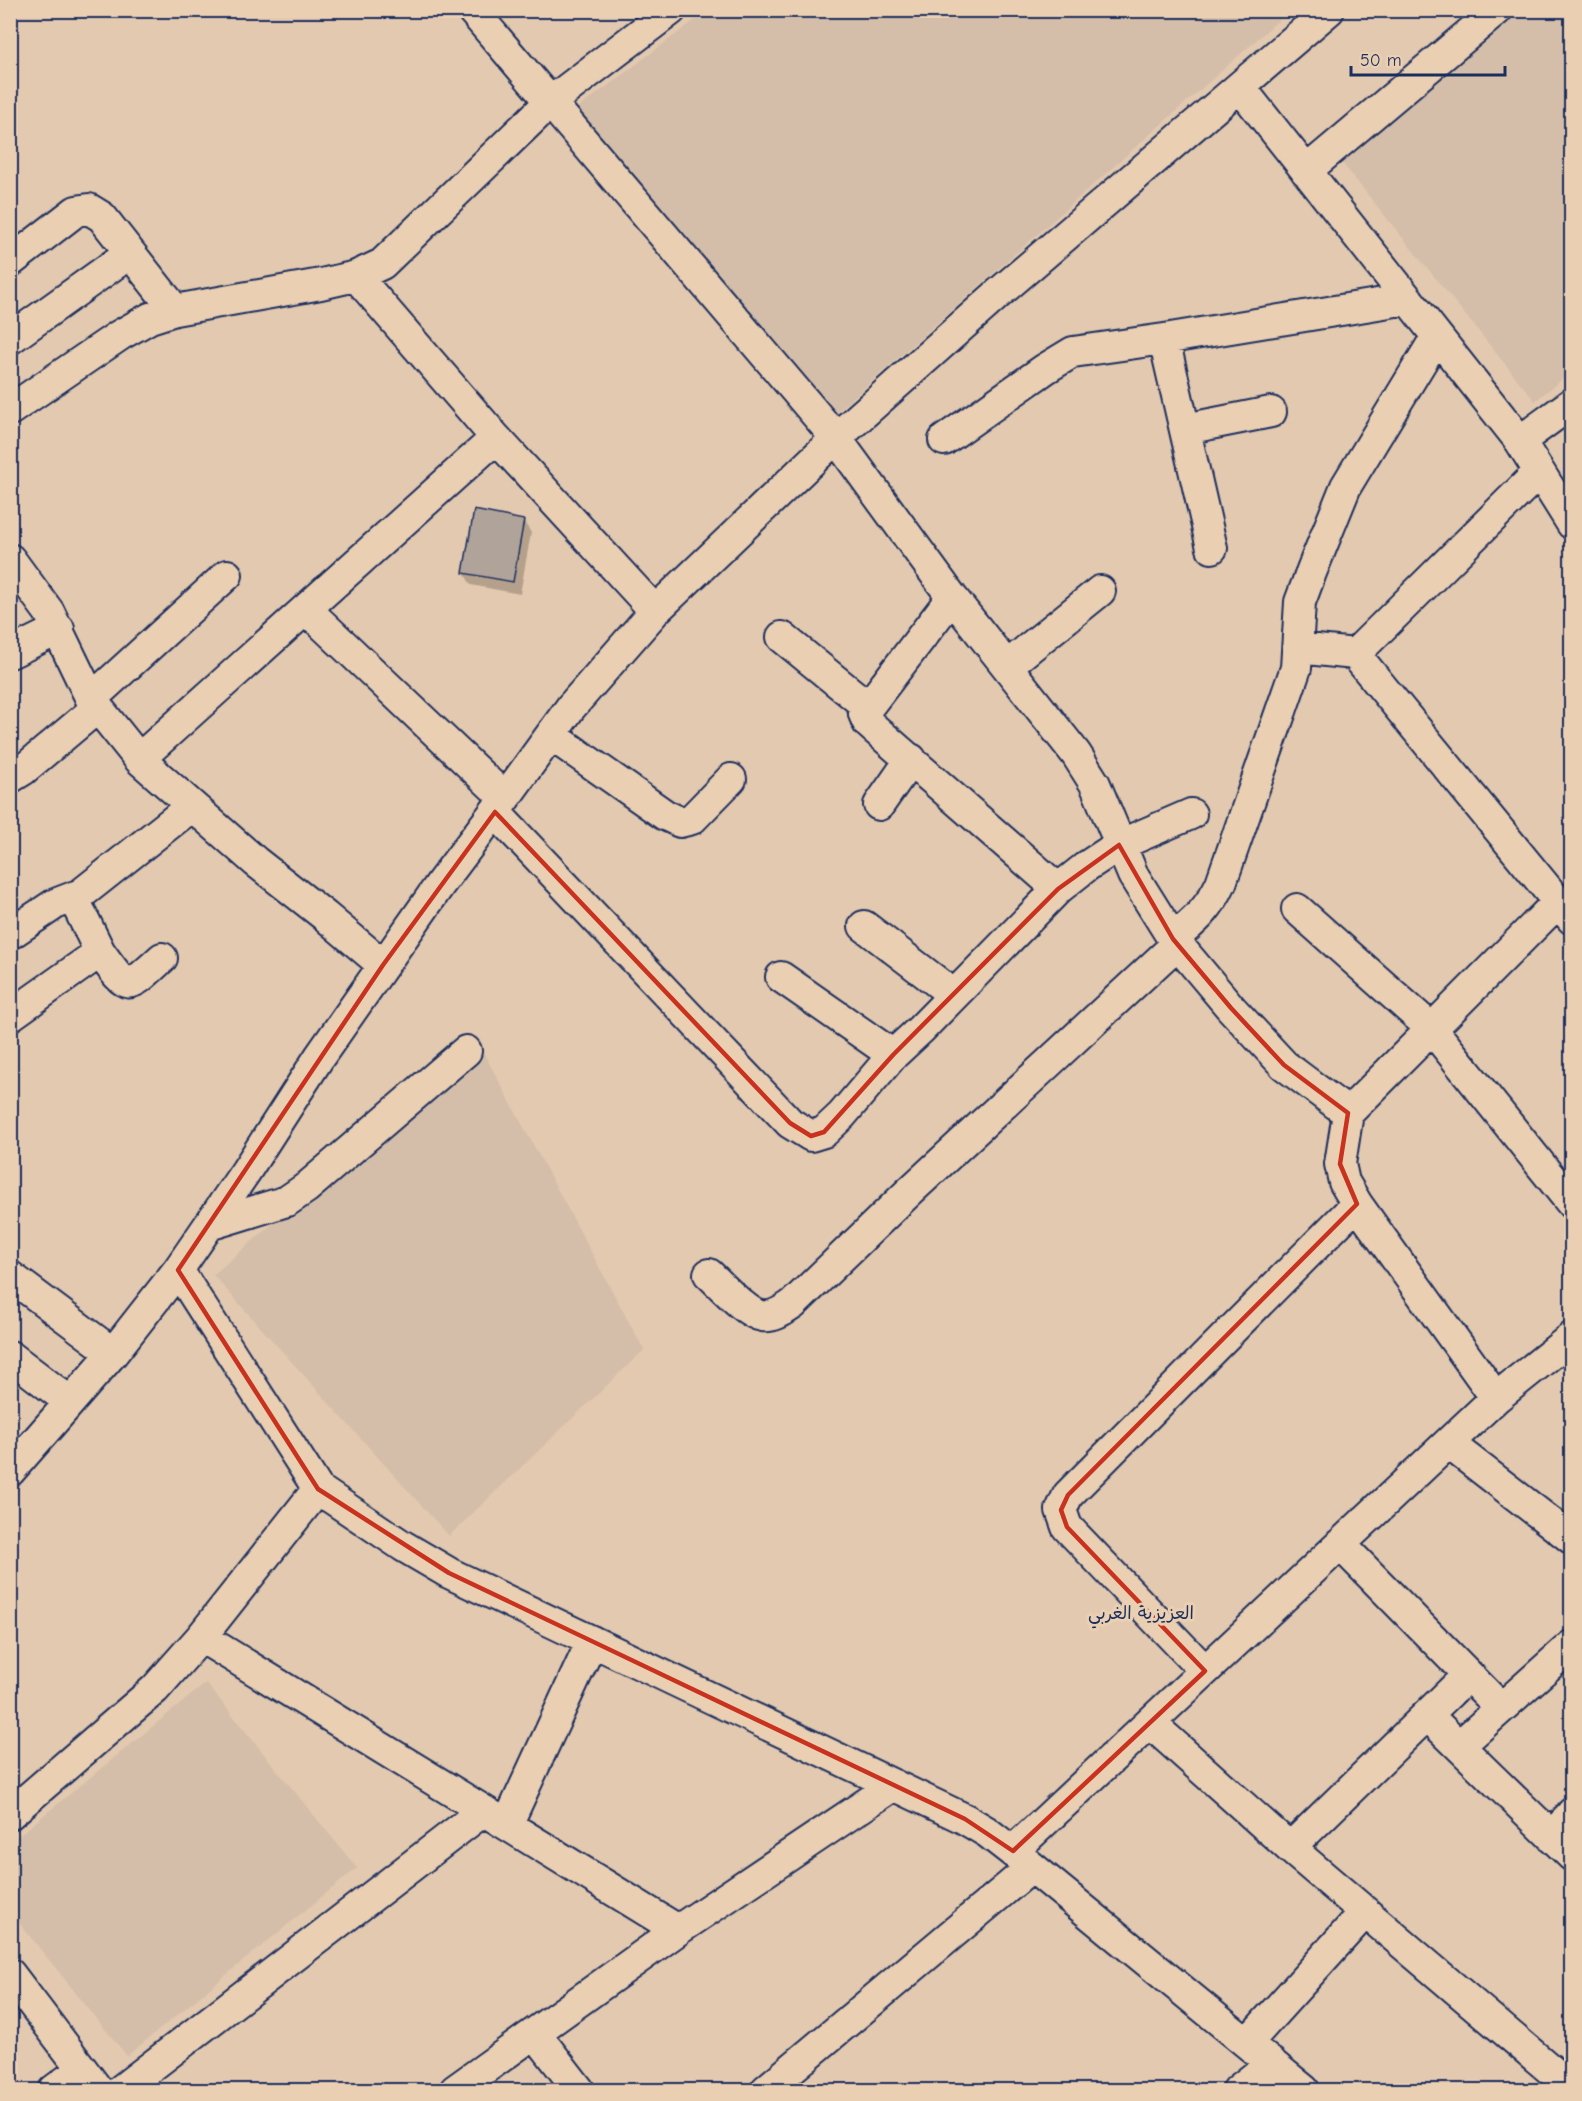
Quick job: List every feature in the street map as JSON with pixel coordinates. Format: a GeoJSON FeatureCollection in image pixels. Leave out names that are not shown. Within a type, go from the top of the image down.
{"type":"FeatureCollection","features":[{"type":"Feature","properties":{"kind":"street"},"geometry":{"type":"LineString","coordinates":[[472,10],[836,438],[952,597],[1076,753],[1095,784],[1133,874],[1175,941],[1231,1008],[1284,1065],[1348,1113]]}},
{"type":"Feature","properties":{"kind":"street"},"geometry":{"type":"LineString","coordinates":[[10,410],[120,335],[150,318],[175,310],[356,276],[382,264],[549,103],[671,10]]}},
{"type":"Feature","properties":{"kind":"street"},"geometry":{"type":"LineString","coordinates":[[10,1471],[112,1353],[178,1270],[320,1056],[441,883],[571,707],[655,611],[836,438],[1000,292],[1329,10]]}},
{"type":"Feature","properties":{"kind":"street"},"geometry":{"type":"LineString","coordinates":[[1306,171],[1497,10]]}},
{"type":"Feature","properties":{"kind":"street"},"geometry":{"type":"LineString","coordinates":[[1240,87],[1520,441],[1572,524]]}},
{"type":"Feature","properties":{"kind":"street"},"geometry":{"type":"LineString","coordinates":[[10,262],[76,211],[89,208],[102,217],[175,310]]}},
{"type":"Feature","properties":{"kind":"street"},"geometry":{"type":"LineString","coordinates":[[10,339],[130,253]]}},
{"type":"Feature","properties":{"kind":"street"},"geometry":{"type":"LineString","coordinates":[[356,276],[496,438],[655,611]]}},
{"type":"Feature","properties":{"kind":"street"},"geometry":{"type":"LineString","coordinates":[[944,440],[1073,352],[1408,299]]}},
{"type":"Feature","properties":{"kind":"street"},"geometry":{"type":"LineString","coordinates":[[709,1274],[749,1309],[762,1316],[778,1314],[793,1304],[1200,917],[1213,900],[1221,883],[1296,668],[1299,602],[1346,486],[1437,336]]}},
{"type":"Feature","properties":{"kind":"street"},"geometry":{"type":"LineString","coordinates":[[1164,339],[1212,548]]}},
{"type":"Feature","properties":{"kind":"street"},"geometry":{"type":"LineString","coordinates":[[1520,441],[1572,403]]}},
{"type":"Feature","properties":{"kind":"street"},"geometry":{"type":"LineString","coordinates":[[1185,429],[1271,412]]}},
{"type":"Feature","properties":{"kind":"street"},"geometry":{"type":"LineString","coordinates":[[139,759],[496,438]]}},
{"type":"Feature","properties":{"kind":"street"},"geometry":{"type":"LineString","coordinates":[[1355,654],[1539,472]]}},
{"type":"Feature","properties":{"kind":"street"},"geometry":{"type":"LineString","coordinates":[[10,559],[50,612],[94,703],[139,759],[256,862],[383,965]]}},
{"type":"Feature","properties":{"kind":"street"},"geometry":{"type":"LineString","coordinates":[[10,778],[23,770],[227,575]]}},
{"type":"Feature","properties":{"kind":"street"},"geometry":{"type":"LineString","coordinates":[[1007,666],[1100,591]]}},
{"type":"Feature","properties":{"kind":"street"},"geometry":{"type":"LineString","coordinates":[[952,597],[864,714],[868,723],[1058,889]]}},
{"type":"Feature","properties":{"kind":"street"},"geometry":{"type":"LineString","coordinates":[[306,609],[500,805],[781,1114],[811,1136],[824,1132],[842,1115],[893,1055],[1058,889],[1119,845],[1191,813]]}},
{"type":"Feature","properties":{"kind":"street"},"geometry":{"type":"LineString","coordinates":[[10,653],[59,629]]}},
{"type":"Feature","properties":{"kind":"street"},"geometry":{"type":"LineString","coordinates":[[782,637],[868,706]]}},
{"type":"Feature","properties":{"kind":"street"},"geometry":{"type":"LineString","coordinates":[[1298,648],[1355,654],[1565,910],[1432,1029],[1348,1113],[1340,1164],[1344,1182],[1357,1204],[1496,1398]]}},
{"type":"Feature","properties":{"kind":"street"},"geometry":{"type":"LineString","coordinates":[[551,735],[665,815],[680,822],[692,819],[731,779]]}},
{"type":"Feature","properties":{"kind":"street"},"geometry":{"type":"LineString","coordinates":[[879,805],[911,759]]}},
{"type":"Feature","properties":{"kind":"street"},"geometry":{"type":"LineString","coordinates":[[10,934],[55,904],[81,894],[192,806]]}},
{"type":"Feature","properties":{"kind":"street"},"geometry":{"type":"LineString","coordinates":[[73,897],[100,952],[120,980],[127,983],[135,982],[162,958]]}},
{"type":"Feature","properties":{"kind":"street"},"geometry":{"type":"LineString","coordinates":[[1297,909],[1432,1029],[1572,1204]]}},
{"type":"Feature","properties":{"kind":"street"},"geometry":{"type":"LineString","coordinates":[[864,926],[954,995]]}},
{"type":"Feature","properties":{"kind":"street"},"geometry":{"type":"LineString","coordinates":[[10,1016],[100,952]]}},
{"type":"Feature","properties":{"kind":"street"},"geometry":{"type":"LineString","coordinates":[[782,977],[893,1055]]}},
{"type":"Feature","properties":{"kind":"street"},"geometry":{"type":"LineString","coordinates":[[209,1225],[287,1201],[306,1188],[466,1051]]}},
{"type":"Feature","properties":{"kind":"street"},"geometry":{"type":"LineString","coordinates":[[1205,1671],[1067,1527],[1061,1510],[1068,1495],[1357,1204]]}},
{"type":"Feature","properties":{"kind":"street"},"geometry":{"type":"LineString","coordinates":[[178,1270],[318,1489],[403,1546],[449,1573],[894,1785],[987,1832],[1023,1859],[1304,2091]]}},
{"type":"Feature","properties":{"kind":"street"},"geometry":{"type":"LineString","coordinates":[[10,1276],[112,1353]]}},
{"type":"Feature","properties":{"kind":"street"},"geometry":{"type":"LineString","coordinates":[[766,2091],[1023,1859],[1150,1723],[1496,1398],[1572,1337]]}},
{"type":"Feature","properties":{"kind":"street"},"geometry":{"type":"LineString","coordinates":[[10,1356],[70,1402]]}},
{"type":"Feature","properties":{"kind":"street"},"geometry":{"type":"LineString","coordinates":[[1448,1443],[1572,1539]]}},
{"type":"Feature","properties":{"kind":"street"},"geometry":{"type":"LineString","coordinates":[[10,1814],[155,1689],[201,1637],[318,1489]]}},
{"type":"Feature","properties":{"kind":"street"},"geometry":{"type":"LineString","coordinates":[[1340,1544],[1501,1708]]}},
{"type":"Feature","properties":{"kind":"street"},"geometry":{"type":"LineString","coordinates":[[201,1637],[678,1930]]}},
{"type":"Feature","properties":{"kind":"street"},"geometry":{"type":"LineString","coordinates":[[121,2091],[495,1818],[592,1641]]}},
{"type":"Feature","properties":{"kind":"street"},"geometry":{"type":"LineString","coordinates":[[1459,1746],[1572,1645]]}},
{"type":"Feature","properties":{"kind":"street"},"geometry":{"type":"LineString","coordinates":[[1290,1848],[1468,1675]]}},
{"type":"Feature","properties":{"kind":"street"},"geometry":{"type":"LineString","coordinates":[[1427,1715],[1562,1847],[1572,1813]]}},
{"type":"Feature","properties":{"kind":"street"},"geometry":{"type":"LineString","coordinates":[[1150,1723],[1290,1848],[1572,2088]]}},
{"type":"Feature","properties":{"kind":"street"},"geometry":{"type":"LineString","coordinates":[[455,2091],[678,1930],[894,1785]]}},
{"type":"Feature","properties":{"kind":"street"},"geometry":{"type":"LineString","coordinates":[[1247,2043],[1365,1912]]}},
{"type":"Feature","properties":{"kind":"street"},"geometry":{"type":"LineString","coordinates":[[10,1974],[90,2080],[54,2091]]}},
{"type":"Feature","properties":{"kind":"street"},"geometry":{"type":"LineString","coordinates":[[536,2033],[579,2091]]}},
{"type":"Feature","properties":{"kind":"street"},"geometry":{"type":"LineString","coordinates":[[1238,2091],[1272,2063]]}},
{"type":"Feature","properties":{"kind":"highlighted area"},"geometry":{"type":"Polygon","coordinates":[[[495,812],[790,1123],[811,1136],[824,1132],[893,1055],[1058,889],[1119,845],[1173,939],[1231,1008],[1284,1065],[1348,1113],[1340,1164],[1357,1204],[1068,1495],[1061,1510],[1067,1527],[1205,1671],[1013,1851],[965,1819],[449,1573],[318,1489],[178,1270],[383,965],[495,812]]]}},
{"type":"Feature","properties":{"kind":"shaded area"},"geometry":{"type":"Polygon","coordinates":[[[707,11],[1289,11],[837,412],[570,114],[707,11]]]}},
{"type":"Feature","properties":{"kind":"shaded area"},"geometry":{"type":"Polygon","coordinates":[[[1519,11],[1571,11],[1571,372],[1535,401],[1338,158],[1519,11]]]}},
{"type":"Feature","properties":{"kind":"shaded area"},"geometry":{"type":"Polygon","coordinates":[[[480,1046],[644,1350],[449,1536],[213,1275],[480,1046]]]}},
{"type":"Feature","properties":{"kind":"shaded area"},"geometry":{"type":"Polygon","coordinates":[[[206,1683],[357,1868],[127,2056],[11,1913],[11,1842],[206,1683]]]}},
{"type":"Feature","properties":{"kind":"building"},"geometry":{"type":"Polygon","coordinates":[[[474,510],[524,520],[513,582],[463,573],[474,510]]]}},
{"type":"Feature","properties":{"kind":"district","name":"العزيزية الغربي"},"geometry":{"type":"Point","coordinates":[1141,1613]}}]}
